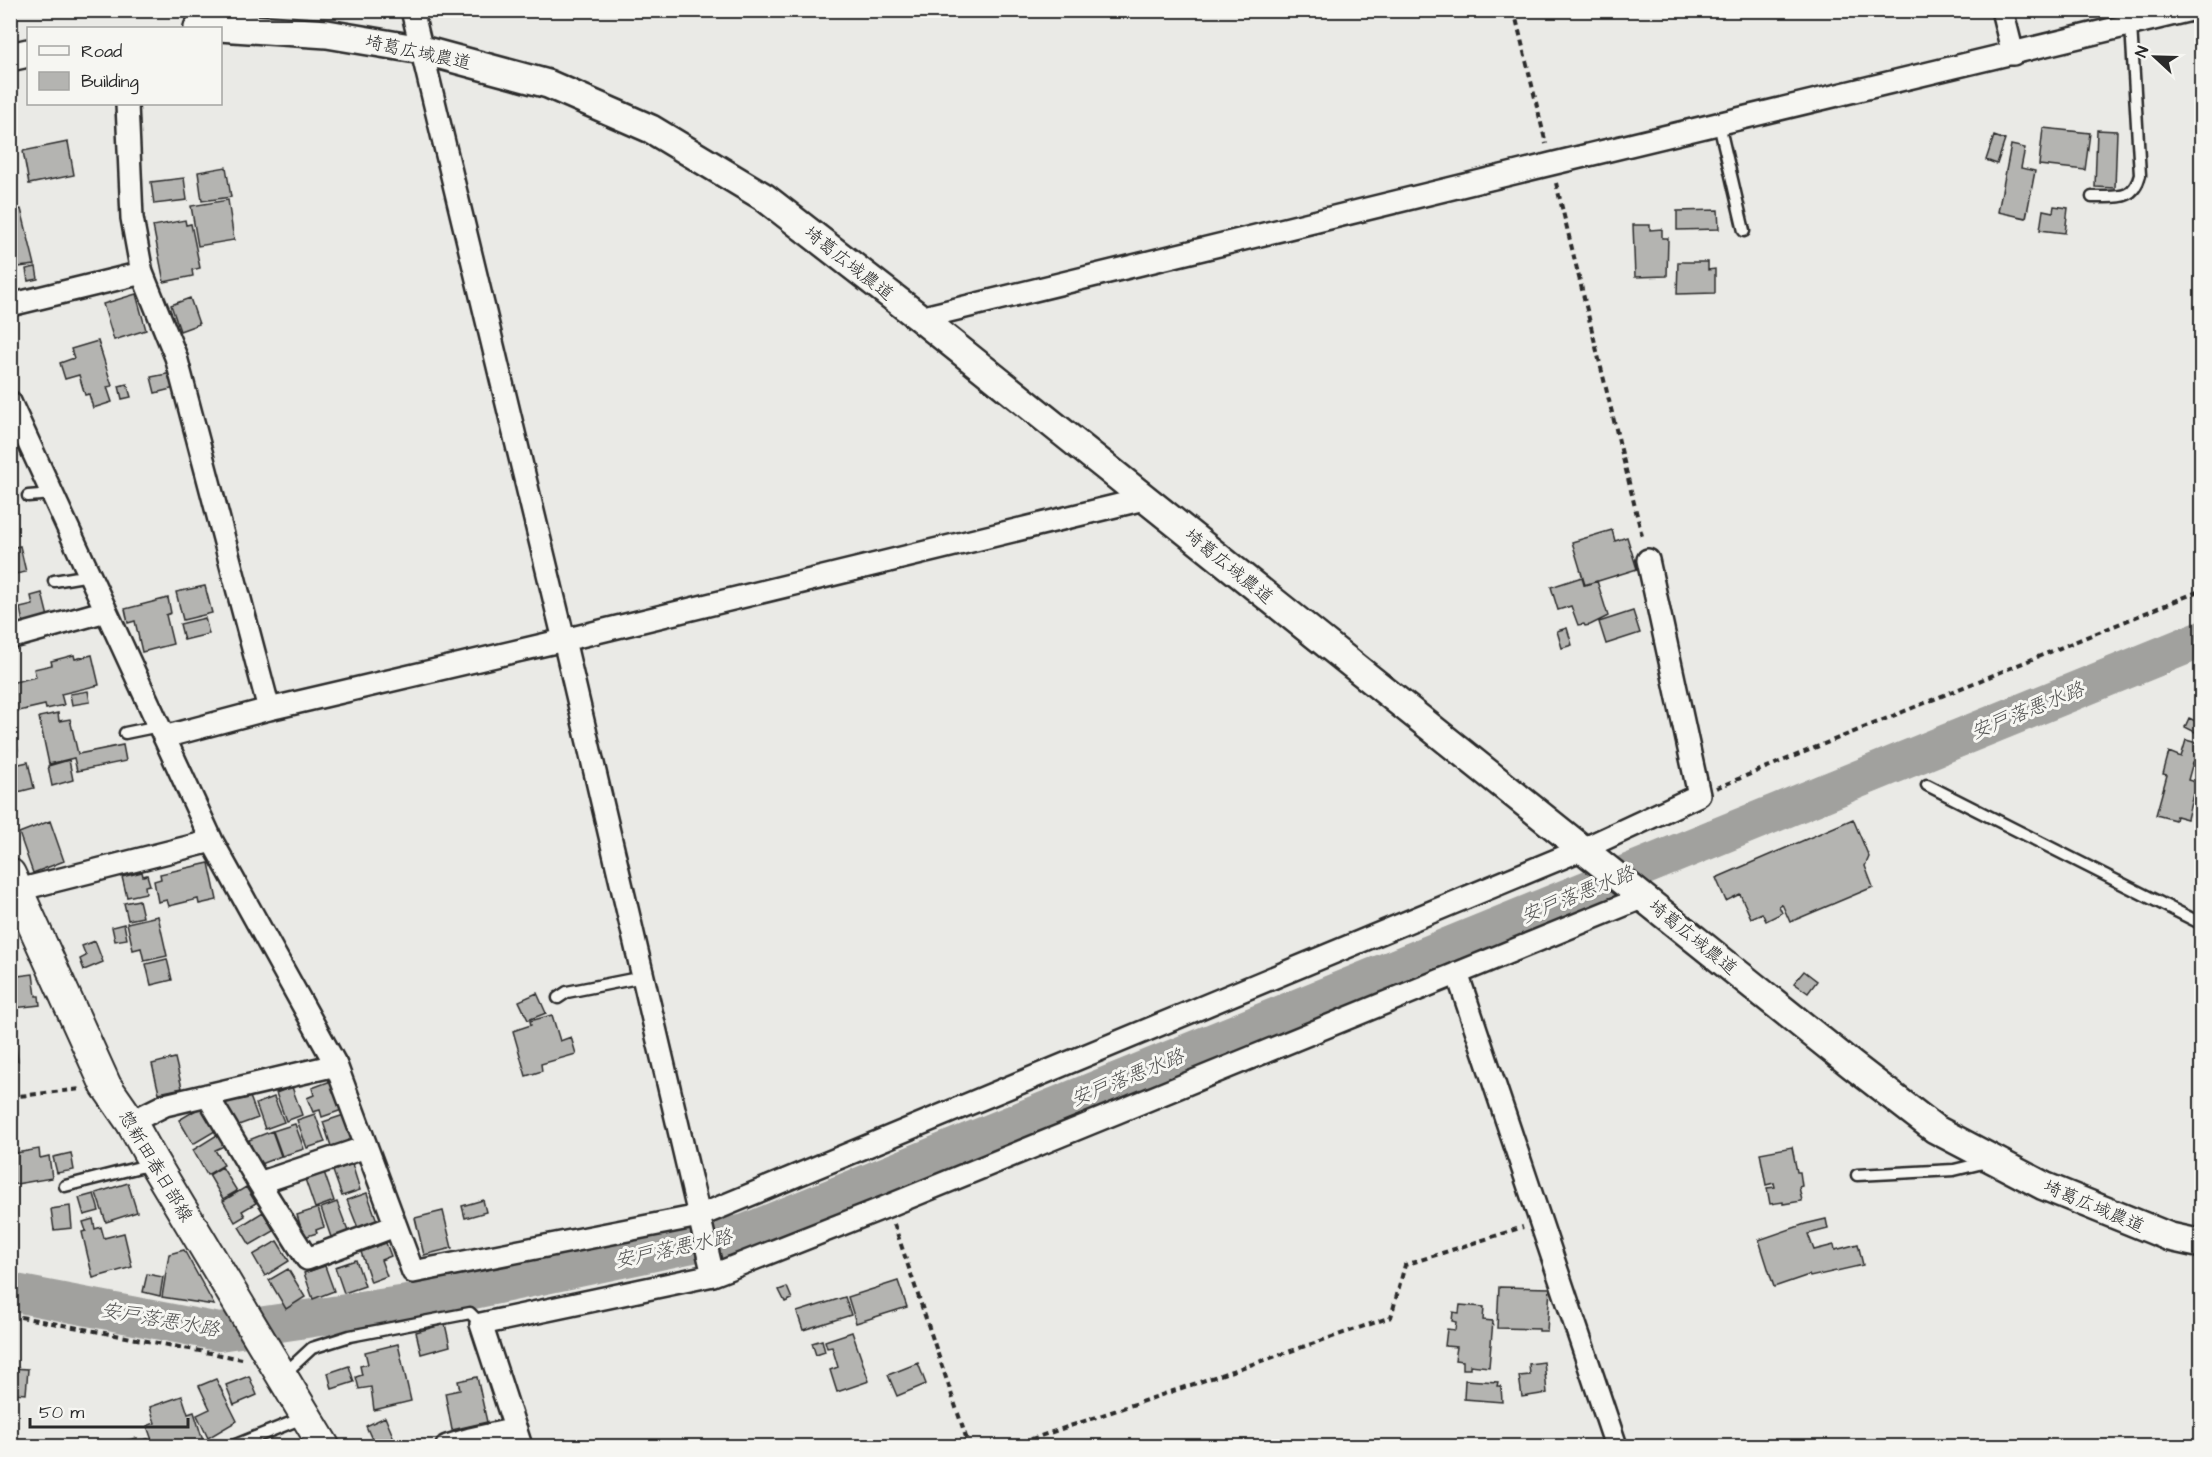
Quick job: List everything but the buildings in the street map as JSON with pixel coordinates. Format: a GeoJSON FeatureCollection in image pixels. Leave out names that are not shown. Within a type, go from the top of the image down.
{"type":"FeatureCollection","features":[{"type":"Feature","properties":{"kind":"main road","name":"惣新田春日部線"},"geometry":{"type":"LineString","coordinates":[[13,885],[106,1086],[131,1122],[324,1446]]}},
{"type":"Feature","properties":{"kind":"street"},"geometry":{"type":"LineString","coordinates":[[412,10],[564,640],[712,1275]]}},
{"type":"Feature","properties":{"kind":"street"},"geometry":{"type":"LineString","coordinates":[[2002,10],[2013,54]]}},
{"type":"Feature","properties":{"kind":"street"},"geometry":{"type":"LineString","coordinates":[[920,318],[2191,10]]}},
{"type":"Feature","properties":{"kind":"street","name":"埼葛広域農道"},"geometry":{"type":"LineString","coordinates":[[222,27],[327,33],[422,50],[548,84],[651,129],[764,197],[920,318],[1852,1065],[1935,1129],[2044,1186],[2170,1237],[2202,1244]]}},
{"type":"Feature","properties":{"kind":"street"},"geometry":{"type":"LineString","coordinates":[[10,57],[27,53]]}},
{"type":"Feature","properties":{"kind":"street"},"geometry":{"type":"LineString","coordinates":[[127,105],[132,218],[142,273],[176,357],[269,709]]}},
{"type":"Feature","properties":{"kind":"street"},"geometry":{"type":"LineString","coordinates":[[10,305],[142,273]]}},
{"type":"Feature","properties":{"kind":"street"},"geometry":{"type":"LineString","coordinates":[[10,402],[212,841],[336,1065],[413,1272],[699,1216],[1588,853],[1699,795],[1648,560]]}},
{"type":"Feature","properties":{"kind":"street"},"geometry":{"type":"LineString","coordinates":[[162,731],[269,709],[564,640],[1144,499]]}},
{"type":"Feature","properties":{"kind":"street"},"geometry":{"type":"LineString","coordinates":[[10,638],[106,611]]}},
{"type":"Feature","properties":{"kind":"street"},"geometry":{"type":"LineString","coordinates":[[13,885],[212,841]]}},
{"type":"Feature","properties":{"kind":"street"},"geometry":{"type":"LineString","coordinates":[[447,1446],[470,1439],[518,1438],[481,1324],[712,1275],[888,1206],[1457,973],[1639,894]]}},
{"type":"Feature","properties":{"kind":"street"},"geometry":{"type":"LineString","coordinates":[[1457,973],[1616,1446]]}},
{"type":"Feature","properties":{"kind":"street"},"geometry":{"type":"LineString","coordinates":[[131,1122],[165,1105],[336,1065]]}},
{"type":"Feature","properties":{"kind":"street"},"geometry":{"type":"LineString","coordinates":[[207,1095],[307,1258],[395,1226]]}},
{"type":"Feature","properties":{"kind":"street"},"geometry":{"type":"LineString","coordinates":[[259,1183],[366,1147]]}},
{"type":"Feature","properties":{"kind":"lane"},"geometry":{"type":"LineString","coordinates":[[2092,197],[2127,195],[2137,188],[2140,175],[2131,25]]}},
{"type":"Feature","properties":{"kind":"lane"},"geometry":{"type":"LineString","coordinates":[[1719,124],[1744,231]]}},
{"type":"Feature","properties":{"kind":"lane"},"geometry":{"type":"LineString","coordinates":[[28,496],[53,494]]}},
{"type":"Feature","properties":{"kind":"lane"},"geometry":{"type":"LineString","coordinates":[[54,581],[90,575]]}},
{"type":"Feature","properties":{"kind":"lane"},"geometry":{"type":"LineString","coordinates":[[125,733],[162,731]]}},
{"type":"Feature","properties":{"kind":"lane"},"geometry":{"type":"LineString","coordinates":[[1926,785],[2202,924]]}},
{"type":"Feature","properties":{"kind":"lane"},"geometry":{"type":"LineString","coordinates":[[558,998],[567,992],[643,977]]}},
{"type":"Feature","properties":{"kind":"lane"},"geometry":{"type":"LineString","coordinates":[[1857,1175],[1954,1170],[1995,1160]]}},
{"type":"Feature","properties":{"kind":"lane"},"geometry":{"type":"LineString","coordinates":[[65,1186],[154,1163]]}},
{"type":"Feature","properties":{"kind":"lane"},"geometry":{"type":"LineString","coordinates":[[279,1370],[312,1348],[350,1336],[470,1313],[481,1324]]}},
{"type":"Feature","properties":{"kind":"lane"},"geometry":{"type":"LineString","coordinates":[[233,1446],[306,1416]]}},
{"type":"Feature","properties":{"kind":"path"},"geometry":{"type":"LineString","coordinates":[[1514,10],[1648,560]]}},
{"type":"Feature","properties":{"kind":"path"},"geometry":{"type":"LineString","coordinates":[[1699,795],[2202,590]]}},
{"type":"Feature","properties":{"kind":"path"},"geometry":{"type":"LineString","coordinates":[[10,1097],[106,1086]]}},
{"type":"Feature","properties":{"kind":"path"},"geometry":{"type":"LineString","coordinates":[[888,1206],[969,1446]]}},
{"type":"Feature","properties":{"kind":"path"},"geometry":{"type":"LineString","coordinates":[[1011,1446],[1391,1317],[1405,1265],[1540,1221]]}},
{"type":"Feature","properties":{"kind":"path"},"geometry":{"type":"LineString","coordinates":[[10,1316],[279,1370]]}},
{"type":"Feature","properties":{"kind":"waterway","name":"安戸落悪水路"},"geometry":{"type":"LineString","coordinates":[[10,1292],[219,1332],[407,1304],[745,1233],[2202,639]]}}]}
